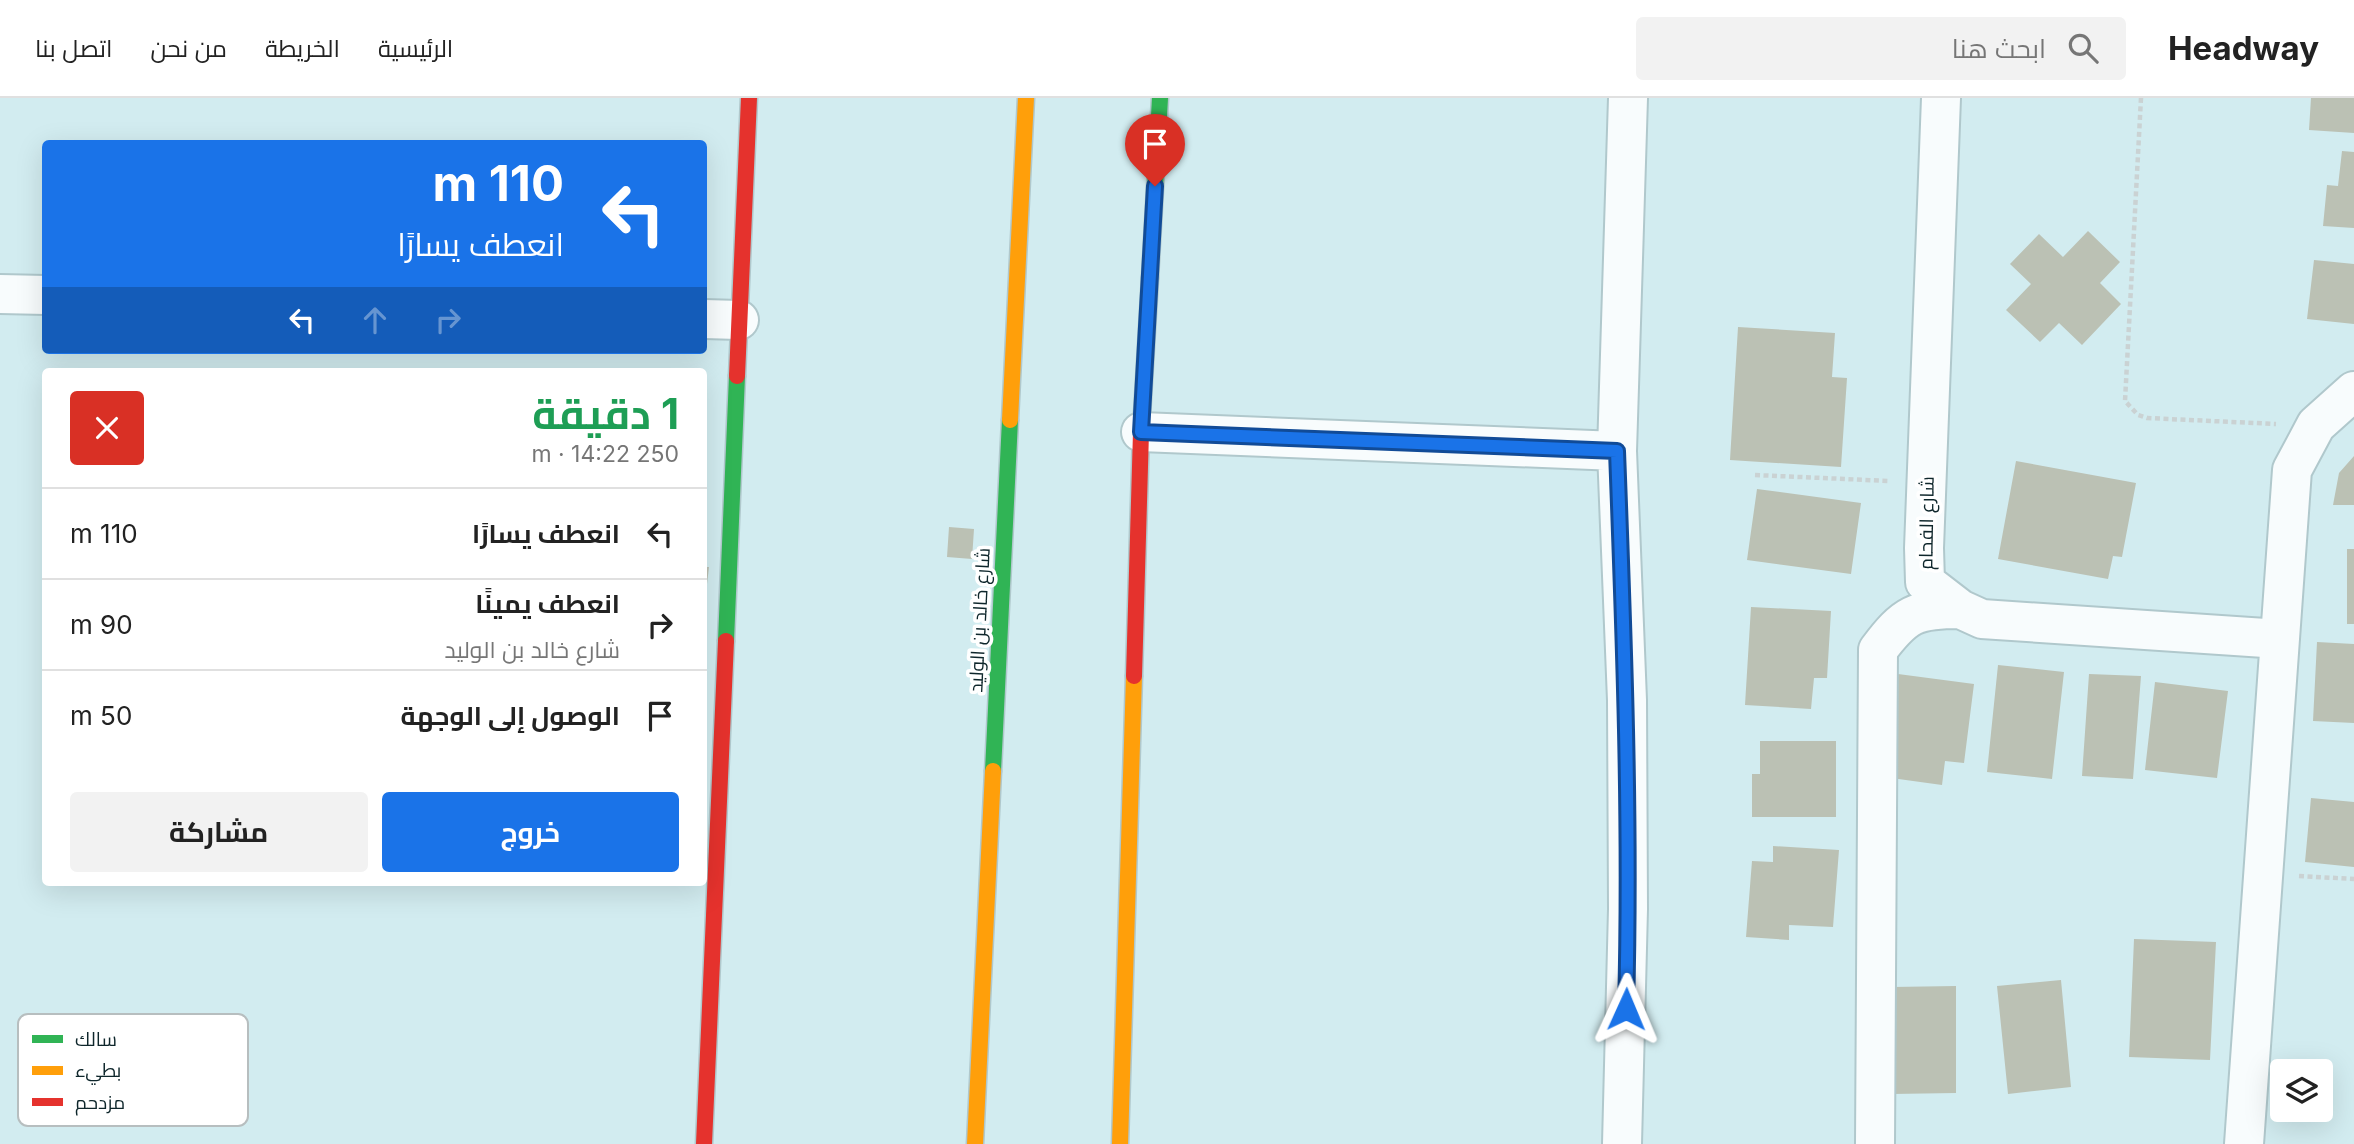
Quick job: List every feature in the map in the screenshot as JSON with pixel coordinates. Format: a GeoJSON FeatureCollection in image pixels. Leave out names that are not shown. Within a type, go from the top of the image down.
{"type":"FeatureCollection","features":[{"type":"Feature","properties":{"kind":"main road"},"geometry":{"type":"LineString","coordinates":[[704,1144],[721,320],[749,98]]}},
{"type":"Feature","properties":{"kind":"main road","name":"شارع خالد بن الوليد"},"geometry":{"type":"LineString","coordinates":[[975,1144],[1026,98]]}},
{"type":"Feature","properties":{"kind":"main road"},"geometry":{"type":"LineString","coordinates":[[1120,1144],[1141,432],[1160,98]]}},
{"type":"Feature","properties":{"kind":"street"},"geometry":{"type":"LineString","coordinates":[[1622,1144],[1628,909],[1627,700],[1617,451],[1628,98]]}},
{"type":"Feature","properties":{"kind":"street","name":"شارع الفحام"},"geometry":{"type":"LineString","coordinates":[[1941,98],[1926,482],[1925,582],[1960,609],[1982,619],[2280,639]]}},
{"type":"Feature","properties":{"kind":"street"},"geometry":{"type":"LineString","coordinates":[[0,294],[42,295]]}},
{"type":"Feature","properties":{"kind":"street"},"geometry":{"type":"LineString","coordinates":[[2244,1144],[2292,470],[2316,425],[2354,391]]}},
{"type":"Feature","properties":{"kind":"street"},"geometry":{"type":"LineString","coordinates":[[1141,432],[1617,451]]}},
{"type":"Feature","properties":{"kind":"street"},"geometry":{"type":"LineString","coordinates":[[1875,1144],[1878,650],[1898,623],[1927,608],[1960,609]]}},
{"type":"Feature","properties":{"kind":"path"},"geometry":{"type":"LineString","coordinates":[[2141,98],[2125,401],[2138,415],[2147,418],[2316,425]]}},
{"type":"Feature","properties":{"kind":"path"},"geometry":{"type":"LineString","coordinates":[[1755,475],[1926,482]]}},
{"type":"Feature","properties":{"kind":"path"},"geometry":{"type":"LineString","coordinates":[[2262,875],[2354,879]]}},
{"type":"Feature","properties":{"kind":"building"},"geometry":{"type":"Polygon","coordinates":[[[2311,98],[2354,98],[2354,133],[2309,130],[2311,98]]]}},
{"type":"Feature","properties":{"kind":"building"},"geometry":{"type":"Polygon","coordinates":[[[2342,151],[2354,152],[2354,228],[2323,226],[2327,185],[2338,186],[2342,151]]]}},
{"type":"Feature","properties":{"kind":"building"},"geometry":{"type":"Polygon","coordinates":[[[2088,231],[2120,262],[2100,283],[2121,304],[2082,345],[2059,323],[2040,342],[2006,310],[2031,284],[2010,264],[2039,234],[2063,257],[2088,231]]]}},
{"type":"Feature","properties":{"kind":"building"},"geometry":{"type":"Polygon","coordinates":[[[2314,260],[2354,264],[2354,324],[2307,319],[2314,260]]]}},
{"type":"Feature","properties":{"kind":"building"},"geometry":{"type":"Polygon","coordinates":[[[1738,327],[1835,333],[1832,377],[1847,378],[1841,467],[1730,460],[1738,327]]]}},
{"type":"Feature","properties":{"kind":"building"},"geometry":{"type":"Polygon","coordinates":[[[2354,456],[2354,505],[2333,505],[2339,473],[2354,456]]]}},
{"type":"Feature","properties":{"kind":"building"},"geometry":{"type":"Polygon","coordinates":[[[2016,461],[2136,483],[2122,557],[2113,556],[2108,579],[1998,559],[2016,461]]]}},
{"type":"Feature","properties":{"kind":"building"},"geometry":{"type":"Polygon","coordinates":[[[1757,489],[1861,503],[1851,574],[1747,560],[1757,489]]]}},
{"type":"Feature","properties":{"kind":"building"},"geometry":{"type":"Polygon","coordinates":[[[949,527],[974,529],[972,559],[947,557],[949,527]]]}},
{"type":"Feature","properties":{"kind":"building"},"geometry":{"type":"Polygon","coordinates":[[[2347,549],[2354,549],[2354,624],[2347,624],[2347,549]]]}},
{"type":"Feature","properties":{"kind":"building"},"geometry":{"type":"Polygon","coordinates":[[[1751,607],[1831,611],[1827,678],[1814,678],[1811,709],[1745,705],[1751,607]]]}},
{"type":"Feature","properties":{"kind":"building"},"geometry":{"type":"Polygon","coordinates":[[[2317,642],[2354,644],[2354,723],[2313,721],[2317,642]]]}},
{"type":"Feature","properties":{"kind":"building"},"geometry":{"type":"Polygon","coordinates":[[[1998,665],[2064,672],[2052,779],[1987,772],[1998,665]]]}},
{"type":"Feature","properties":{"kind":"building"},"geometry":{"type":"Polygon","coordinates":[[[1898,674],[1974,684],[1964,763],[1945,761],[1942,785],[1884,777],[1898,674]]]}},
{"type":"Feature","properties":{"kind":"building"},"geometry":{"type":"Polygon","coordinates":[[[2089,674],[2141,676],[2133,779],[2082,776],[2089,674]]]}},
{"type":"Feature","properties":{"kind":"building"},"geometry":{"type":"Polygon","coordinates":[[[2155,682],[2228,691],[2217,778],[2145,770],[2155,682]]]}},
{"type":"Feature","properties":{"kind":"building"},"geometry":{"type":"Polygon","coordinates":[[[1760,741],[1836,741],[1836,817],[1752,817],[1752,774],[1760,774],[1760,741]]]}},
{"type":"Feature","properties":{"kind":"building"},"geometry":{"type":"Polygon","coordinates":[[[2311,798],[2354,802],[2354,867],[2305,862],[2311,798]]]}},
{"type":"Feature","properties":{"kind":"building"},"geometry":{"type":"Polygon","coordinates":[[[1773,846],[1839,850],[1833,927],[1789,925],[1789,940],[1746,937],[1752,861],[1773,862],[1773,846]]]}},
{"type":"Feature","properties":{"kind":"building"},"geometry":{"type":"Polygon","coordinates":[[[2134,939],[2216,942],[2210,1060],[2129,1057],[2134,939]]]}},
{"type":"Feature","properties":{"kind":"building"},"geometry":{"type":"Polygon","coordinates":[[[2061,980],[2071,1087],[2008,1094],[1997,986],[2061,980]]]}},
{"type":"Feature","properties":{"kind":"building"},"geometry":{"type":"Polygon","coordinates":[[[1956,986],[1956,1093],[1892,1094],[1892,987],[1956,986]]]}},
{"type":"Feature","properties":{"kind":"traffic: fast"},"geometry":{"type":"LineString","coordinates":[[1150,278],[1160,98]]}},
{"type":"Feature","properties":{"kind":"traffic: fast"},"geometry":{"type":"LineString","coordinates":[[726,641],[737,376]]}},
{"type":"Feature","properties":{"kind":"traffic: fast"},"geometry":{"type":"LineString","coordinates":[[993,771],[1010,420]]}},
{"type":"Feature","properties":{"kind":"traffic: slow"},"geometry":{"type":"LineString","coordinates":[[1010,420],[1026,98]]}},
{"type":"Feature","properties":{"kind":"traffic: slow"},"geometry":{"type":"LineString","coordinates":[[1120,1144],[1134,676]]}},
{"type":"Feature","properties":{"kind":"traffic: slow"},"geometry":{"type":"LineString","coordinates":[[975,1144],[993,771]]}},
{"type":"Feature","properties":{"kind":"traffic: jam"},"geometry":{"type":"LineString","coordinates":[[737,376],[749,98]]}},
{"type":"Feature","properties":{"kind":"traffic: jam"},"geometry":{"type":"LineString","coordinates":[[1134,676],[1141,432],[1150,278]]}},
{"type":"Feature","properties":{"kind":"traffic: jam"},"geometry":{"type":"LineString","coordinates":[[704,1144],[726,641]]}},
{"type":"Feature","properties":{"kind":"route"},"geometry":{"type":"LineString","coordinates":[[1155,186],[1141,432],[1617,451],[1627,700],[1626,1009]]}}]}
